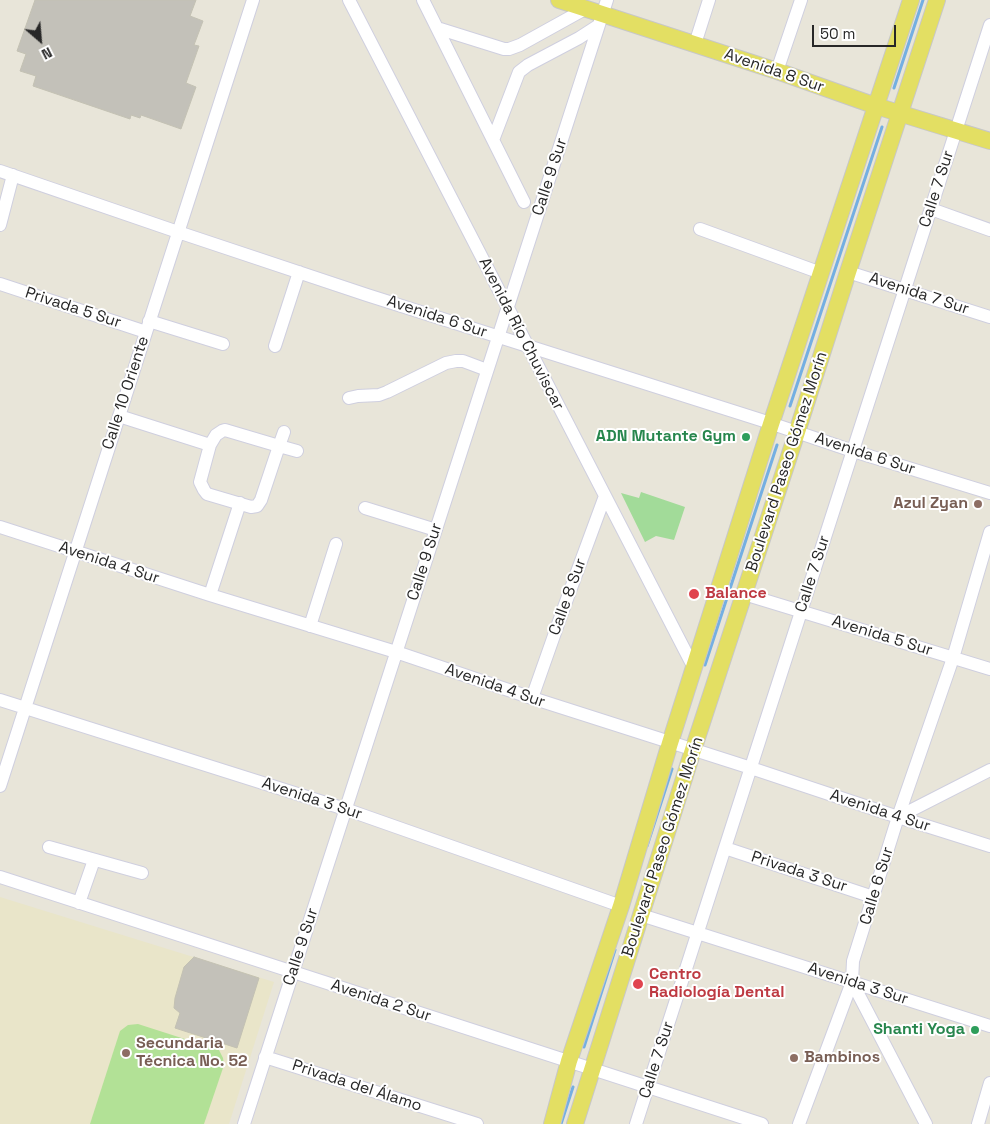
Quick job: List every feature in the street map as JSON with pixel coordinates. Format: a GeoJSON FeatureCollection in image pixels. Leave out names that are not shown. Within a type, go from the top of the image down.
{"type":"FeatureCollection","features":[{"type":"Feature","properties":{"kind":"main road","name":"Avenida 8 Sur"},"geometry":{"type":"LineString","coordinates":[[559,0],[777,71],[899,114],[990,141]]}},
{"type":"Feature","properties":{"kind":"main road","name":"Boulevard Paseo Gómez Morín"},"geometry":{"type":"LineString","coordinates":[[552,1124],[771,424],[911,0]]}},
{"type":"Feature","properties":{"kind":"main road","name":"Boulevard Paseo Gómez Morín"},"geometry":{"type":"LineString","coordinates":[[575,1124],[693,750],[937,0]]}},
{"type":"Feature","properties":{"kind":"main road"},"geometry":{"type":"LineString","coordinates":[[694,668],[700,683],[706,714]]}},
{"type":"Feature","properties":{"kind":"street","name":"Calle 10 Oriente"},"geometry":{"type":"LineString","coordinates":[[0,786],[253,0]]}},
{"type":"Feature","properties":{"kind":"street","name":"Avenida Río Chuviscar"},"geometry":{"type":"LineString","coordinates":[[349,0],[694,668]]}},
{"type":"Feature","properties":{"kind":"street"},"geometry":{"type":"LineString","coordinates":[[423,0],[524,202]]}},
{"type":"Feature","properties":{"kind":"street"},"geometry":{"type":"LineString","coordinates":[[695,44],[709,0]]}},
{"type":"Feature","properties":{"kind":"street"},"geometry":{"type":"LineString","coordinates":[[777,71],[801,0]]}},
{"type":"Feature","properties":{"kind":"street"},"geometry":{"type":"LineString","coordinates":[[437,28],[509,50],[585,9]]}},
{"type":"Feature","properties":{"kind":"street","name":"Calle 9 Sur"},"geometry":{"type":"LineString","coordinates":[[244,1124],[603,13]]}},
{"type":"Feature","properties":{"kind":"street"},"geometry":{"type":"LineString","coordinates":[[493,140],[518,72],[579,38],[603,13]]}},
{"type":"Feature","properties":{"kind":"street","name":"Calle 7 Sur"},"geometry":{"type":"LineString","coordinates":[[636,1124],[990,25]]}},
{"type":"Feature","properties":{"kind":"street","name":"Avenida 6 Sur"},"geometry":{"type":"LineString","coordinates":[[0,171],[299,272],[990,494]]}},
{"type":"Feature","properties":{"kind":"street"},"geometry":{"type":"LineString","coordinates":[[0,225],[13,175]]}},
{"type":"Feature","properties":{"kind":"street"},"geometry":{"type":"LineString","coordinates":[[931,209],[990,230]]}},
{"type":"Feature","properties":{"kind":"street"},"geometry":{"type":"LineString","coordinates":[[700,229],[821,273]]}},
{"type":"Feature","properties":{"kind":"street"},"geometry":{"type":"LineString","coordinates":[[276,346],[299,272]]}},
{"type":"Feature","properties":{"kind":"street","name":"Avenida 7 Sur"},"geometry":{"type":"LineString","coordinates":[[848,272],[990,317]]}},
{"type":"Feature","properties":{"kind":"street","name":"Privada 5 Sur"},"geometry":{"type":"LineString","coordinates":[[0,284],[148,327],[223,344]]}},
{"type":"Feature","properties":{"kind":"street"},"geometry":{"type":"LineString","coordinates":[[349,398],[379,395],[446,363],[463,361],[487,370]]}},
{"type":"Feature","properties":{"kind":"street"},"geometry":{"type":"LineString","coordinates":[[119,416],[210,445]]}},
{"type":"Feature","properties":{"kind":"street"},"geometry":{"type":"LineString","coordinates":[[284,432],[279,446],[261,500],[257,506],[251,507],[207,494],[201,487],[200,482],[210,445],[216,435],[222,431],[225,430],[279,446],[297,451]]}},
{"type":"Feature","properties":{"kind":"street","name":"Calle 8 Sur"},"geometry":{"type":"LineString","coordinates":[[532,698],[562,610],[605,496]]}},
{"type":"Feature","properties":{"kind":"street"},"geometry":{"type":"LineString","coordinates":[[210,595],[240,504]]}},
{"type":"Feature","properties":{"kind":"street"},"geometry":{"type":"LineString","coordinates":[[365,508],[436,530]]}},
{"type":"Feature","properties":{"kind":"street","name":"Avenida 4 Sur"},"geometry":{"type":"LineString","coordinates":[[0,527],[210,595],[396,652],[532,698],[990,846]]}},
{"type":"Feature","properties":{"kind":"street","name":"Calle 6 Sur"},"geometry":{"type":"LineString","coordinates":[[799,1124],[852,982],[853,961],[898,817],[953,658],[990,532]]}},
{"type":"Feature","properties":{"kind":"street"},"geometry":{"type":"LineString","coordinates":[[310,626],[336,544]]}},
{"type":"Feature","properties":{"kind":"street","name":"Avenida 5 Sur"},"geometry":{"type":"LineString","coordinates":[[744,594],[990,669]]}},
{"type":"Feature","properties":{"kind":"street","name":"Avenida 3 Sur"},"geometry":{"type":"LineString","coordinates":[[0,700],[345,809],[621,906]]}},
{"type":"Feature","properties":{"kind":"street"},"geometry":{"type":"LineString","coordinates":[[898,817],[990,770]]}},
{"type":"Feature","properties":{"kind":"street"},"geometry":{"type":"LineString","coordinates":[[49,847],[142,873]]}},
{"type":"Feature","properties":{"kind":"street","name":"Privada 3 Sur"},"geometry":{"type":"LineString","coordinates":[[725,848],[873,897]]}},
{"type":"Feature","properties":{"kind":"street"},"geometry":{"type":"LineString","coordinates":[[79,903],[94,860]]}},
{"type":"Feature","properties":{"kind":"street","name":"Avenida 2 Sur"},"geometry":{"type":"LineString","coordinates":[[0,877],[762,1124]]}},
{"type":"Feature","properties":{"kind":"street","name":"Avenida 3 Sur"},"geometry":{"type":"LineString","coordinates":[[641,915],[990,1026]]}},
{"type":"Feature","properties":{"kind":"street"},"geometry":{"type":"LineString","coordinates":[[852,982],[926,1124]]}},
{"type":"Feature","properties":{"kind":"street","name":"Privada del Álamo"},"geometry":{"type":"LineString","coordinates":[[265,1057],[477,1124]]}},
{"type":"Feature","properties":{"kind":"street"},"geometry":{"type":"LineString","coordinates":[[983,1119],[990,1083]]}},
{"type":"Feature","properties":{"kind":"shaded area","name":"Secundaria Técnica No. 52"},"geometry":{"type":"Polygon","coordinates":[[[0,897],[274,982],[229,1124],[0,1124],[0,897]]]}},
{"type":"Feature","properties":{"kind":"green space"},"geometry":{"type":"Polygon","coordinates":[[[641,492],[685,507],[674,540],[656,536],[645,542],[621,493],[639,498],[641,492]]]}},
{"type":"Feature","properties":{"kind":"green space"},"geometry":{"type":"Polygon","coordinates":[[[138,1024],[219,1050],[224,1065],[204,1124],[90,1124],[120,1031],[128,1025],[138,1024]]]}},
{"type":"Feature","properties":{"kind":"building"},"geometry":{"type":"Polygon","coordinates":[[[35,0],[196,0],[190,16],[203,21],[194,45],[199,46],[186,83],[196,87],[181,129],[141,115],[140,118],[131,115],[130,119],[33,86],[36,76],[20,71],[26,54],[17,51],[35,0]]]}},
{"type":"Feature","properties":{"kind":"building"},"geometry":{"type":"Polygon","coordinates":[[[194,957],[259,978],[237,1048],[175,1028],[180,1013],[174,1008],[175,998],[184,967],[194,957]]]}},
{"type":"Feature","properties":{"kind":"waterway"},"geometry":{"type":"LineString","coordinates":[[894,88],[923,0]]}},
{"type":"Feature","properties":{"kind":"waterway"},"geometry":{"type":"LineString","coordinates":[[790,406],[882,127]]}},
{"type":"Feature","properties":{"kind":"waterway"},"geometry":{"type":"LineString","coordinates":[[705,665],[777,445]]}},
{"type":"Feature","properties":{"kind":"waterway"},"geometry":{"type":"LineString","coordinates":[[647,846],[672,769]]}},
{"type":"Feature","properties":{"kind":"waterway"},"geometry":{"type":"LineString","coordinates":[[584,1047],[615,950]]}},
{"type":"Feature","properties":{"kind":"waterway"},"geometry":{"type":"LineString","coordinates":[[561,1124],[573,1087]]}},
{"type":"Feature","properties":{"kind":"place","name":"ADN Mutante Gym"},"geometry":{"type":"Point","coordinates":[746,437]}},
{"type":"Feature","properties":{"kind":"place","name":"Azul Zyan"},"geometry":{"type":"Point","coordinates":[978,504]}},
{"type":"Feature","properties":{"kind":"place","name":"Balance"},"geometry":{"type":"Point","coordinates":[694,594]}},
{"type":"Feature","properties":{"kind":"place","name":"Centro Radiología Dental"},"geometry":{"type":"Point","coordinates":[638,984]}},
{"type":"Feature","properties":{"kind":"place","name":"Shanti Yoga"},"geometry":{"type":"Point","coordinates":[975,1030]}},
{"type":"Feature","properties":{"kind":"place","name":"Secundaria Técnica No. 52"},"geometry":{"type":"Point","coordinates":[126,1053]}},
{"type":"Feature","properties":{"kind":"place","name":"Bambinos"},"geometry":{"type":"Point","coordinates":[794,1058]}}]}
